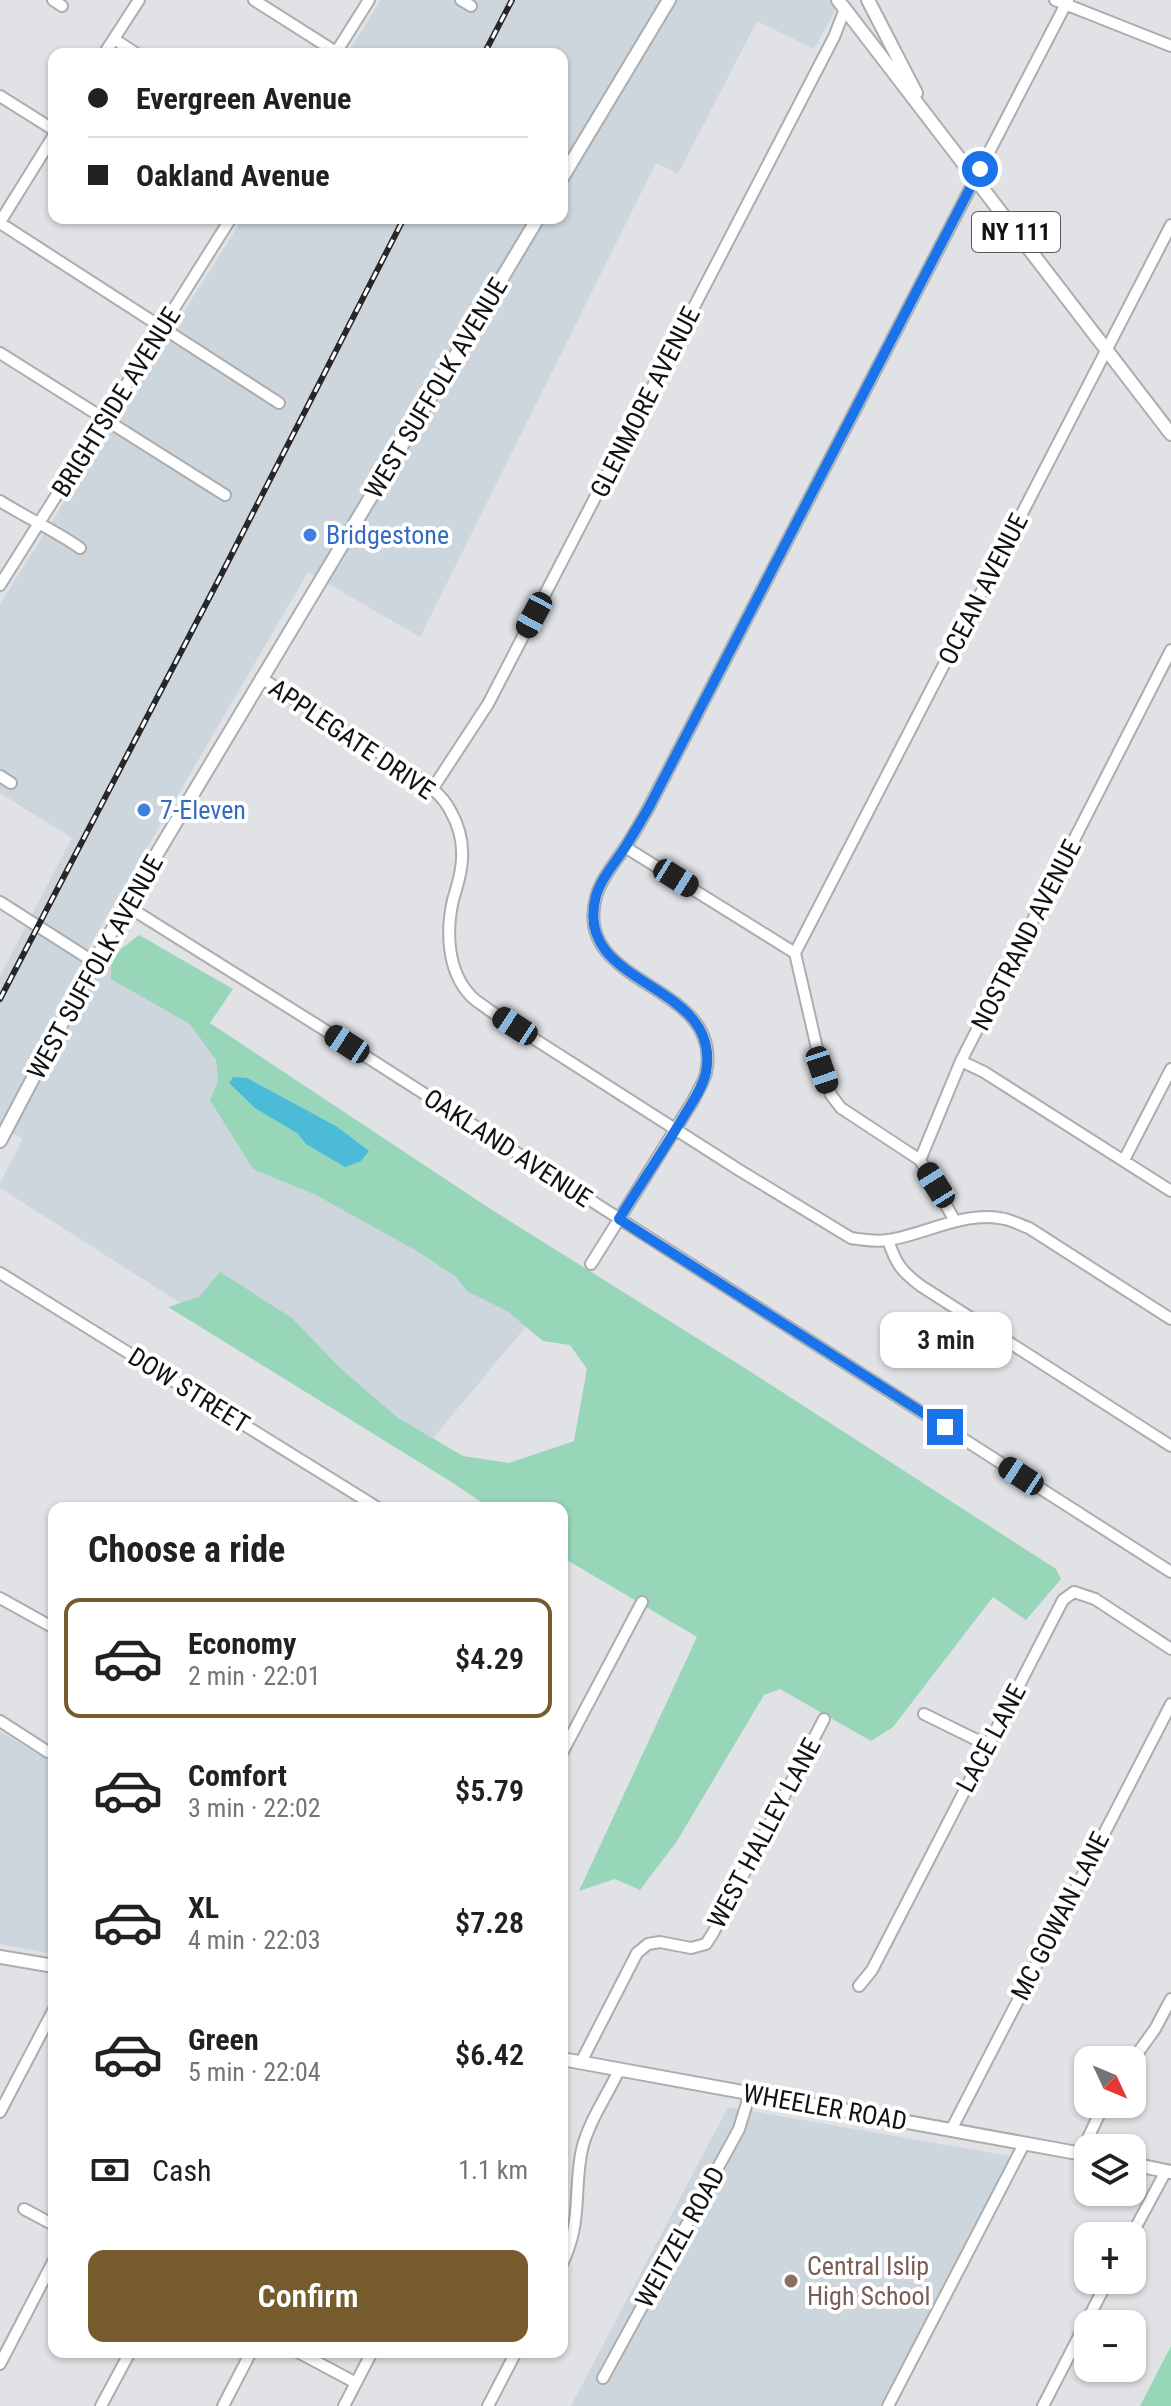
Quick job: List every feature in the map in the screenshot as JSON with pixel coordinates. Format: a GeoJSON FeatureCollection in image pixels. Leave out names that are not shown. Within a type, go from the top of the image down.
{"type":"FeatureCollection","features":[{"type":"Feature","properties":{"kind":"main road"},"geometry":{"type":"LineString","coordinates":[[568,168],[669,0]]}},
{"type":"Feature","properties":{"kind":"main road","name":"NY 111"},"geometry":{"type":"LineString","coordinates":[[868,0],[926,114]]}},
{"type":"Feature","properties":{"kind":"main road","name":"NY 111"},"geometry":{"type":"LineString","coordinates":[[841,5],[1171,434]]}},
{"type":"Feature","properties":{"kind":"main road","name":"WEST SUFFOLK AVENUE"},"geometry":{"type":"LineString","coordinates":[[0,1141],[94,962],[534,224]]}},
{"type":"Feature","properties":{"kind":"main road"},"geometry":{"type":"LineString","coordinates":[[0,1957],[48,1965]]}},
{"type":"Feature","properties":{"kind":"main road","name":"WHEELER ROAD"},"geometry":{"type":"LineString","coordinates":[[568,2060],[1074,2152]]}},
{"type":"Feature","properties":{"kind":"main road"},"geometry":{"type":"LineString","coordinates":[[1146,2167],[1168,2171]]}},
{"type":"Feature","properties":{"kind":"street"},"geometry":{"type":"LineString","coordinates":[[108,48],[139,0]]}},
{"type":"Feature","properties":{"kind":"street"},"geometry":{"type":"LineString","coordinates":[[254,0],[329,48]]}},
{"type":"Feature","properties":{"kind":"street"},"geometry":{"type":"LineString","coordinates":[[340,48],[369,0]]}},
{"type":"Feature","properties":{"kind":"street"},"geometry":{"type":"LineString","coordinates":[[1055,0],[1067,2],[1171,46]]}},
{"type":"Feature","properties":{"kind":"street"},"geometry":{"type":"LineString","coordinates":[[591,1264],[677,1128],[705,1075],[707,1056],[703,1036],[694,1018],[608,956],[598,938],[594,918],[596,897],[605,876],[649,807],[705,701],[1067,2]]}},
{"type":"Feature","properties":{"kind":"street","name":"GLENMORE AVENUE"},"geometry":{"type":"LineString","coordinates":[[433,788],[488,704],[834,37],[841,5]]}},
{"type":"Feature","properties":{"kind":"street"},"geometry":{"type":"LineString","coordinates":[[114,39],[128,48]]}},
{"type":"Feature","properties":{"kind":"street"},"geometry":{"type":"LineString","coordinates":[[0,96],[48,128]]}},
{"type":"Feature","properties":{"kind":"street"},"geometry":{"type":"LineString","coordinates":[[48,142],[0,222],[279,403]]}},
{"type":"Feature","properties":{"kind":"street","name":"BRIGHTSIDE AVENUE"},"geometry":{"type":"LineString","coordinates":[[0,585],[227,224]]}},
{"type":"Feature","properties":{"kind":"street","name":"OCEAN AVENUE"},"geometry":{"type":"LineString","coordinates":[[795,953],[1171,225]]}},
{"type":"Feature","properties":{"kind":"street"},"geometry":{"type":"LineString","coordinates":[[0,353],[225,495]]}},
{"type":"Feature","properties":{"kind":"street"},"geometry":{"type":"LineString","coordinates":[[0,501],[38,525],[51,528],[80,548]]}},
{"type":"Feature","properties":{"kind":"street","name":"NOSTRAND AVENUE"},"geometry":{"type":"LineString","coordinates":[[920,1160],[961,1061],[1171,650]]}},
{"type":"Feature","properties":{"kind":"street","name":"APPLEGATE DRIVE"},"geometry":{"type":"LineString","coordinates":[[261,678],[433,788],[450,809],[459,831],[462,857],[460,878],[452,903],[450,950],[457,977],[470,996],[851,1238],[888,1240],[955,1221],[1003,1219],[1029,1228],[1171,1319]]}},
{"type":"Feature","properties":{"kind":"street"},"geometry":{"type":"LineString","coordinates":[[0,776],[11,783]]}},
{"type":"Feature","properties":{"kind":"street"},"geometry":{"type":"LineString","coordinates":[[625,847],[795,953],[822,1070],[831,1095],[841,1108],[920,1160],[955,1221]]}},
{"type":"Feature","properties":{"kind":"street"},"geometry":{"type":"LineString","coordinates":[[0,902],[94,962]]}},
{"type":"Feature","properties":{"kind":"street","name":"OAKLAND AVENUE"},"geometry":{"type":"LineString","coordinates":[[127,906],[1171,1572]]}},
{"type":"Feature","properties":{"kind":"street"},"geometry":{"type":"LineString","coordinates":[[961,1061],[984,1072],[1171,1191]]}},
{"type":"Feature","properties":{"kind":"street"},"geometry":{"type":"LineString","coordinates":[[1124,1160],[1171,1069]]}},
{"type":"Feature","properties":{"kind":"street"},"geometry":{"type":"LineString","coordinates":[[888,1240],[902,1272],[921,1286],[1171,1446]]}},
{"type":"Feature","properties":{"kind":"street","name":"DOW STREET"},"geometry":{"type":"LineString","coordinates":[[0,1273],[368,1502]]}},
{"type":"Feature","properties":{"kind":"street","name":"LACE LANE"},"geometry":{"type":"LineString","coordinates":[[859,1986],[878,1957],[1063,1600],[1074,1592],[1095,1599],[1171,1649]]}},
{"type":"Feature","properties":{"kind":"street"},"geometry":{"type":"LineString","coordinates":[[0,1598],[48,1625]]}},
{"type":"Feature","properties":{"kind":"street"},"geometry":{"type":"LineString","coordinates":[[568,1742],[642,1602]]}},
{"type":"Feature","properties":{"kind":"street","name":"MC GOWAN LANE"},"geometry":{"type":"LineString","coordinates":[[951,2130],[1171,1704]]}},
{"type":"Feature","properties":{"kind":"street"},"geometry":{"type":"LineString","coordinates":[[924,1714],[987,1745]]}},
{"type":"Feature","properties":{"kind":"street","name":"WEST HALLEY LANE"},"geometry":{"type":"LineString","coordinates":[[581,2062],[637,1953],[648,1944],[660,1942],[691,1948],[706,1944],[824,1719]]}},
{"type":"Feature","properties":{"kind":"street"},"geometry":{"type":"LineString","coordinates":[[0,1721],[48,1752]]}},
{"type":"Feature","properties":{"kind":"street"},"geometry":{"type":"LineString","coordinates":[[1144,2046],[1171,1999]]}},
{"type":"Feature","properties":{"kind":"street"},"geometry":{"type":"LineString","coordinates":[[0,2112],[48,2020]]}},
{"type":"Feature","properties":{"kind":"street"},"geometry":{"type":"LineString","coordinates":[[568,2251],[576,2222],[578,2171],[583,2145],[619,2070]]}},
{"type":"Feature","properties":{"kind":"street","name":"WEITZEL ROAD"},"geometry":{"type":"LineString","coordinates":[[603,2378],[739,2129],[750,2093]]}},
{"type":"Feature","properties":{"kind":"street"},"geometry":{"type":"LineString","coordinates":[[888,2406],[1024,2144]]}},
{"type":"Feature","properties":{"kind":"street"},"geometry":{"type":"LineString","coordinates":[[1139,2222],[1168,2171]]}},
{"type":"Feature","properties":{"kind":"street"},"geometry":{"type":"LineString","coordinates":[[24,2209],[48,2222]]}},
{"type":"Feature","properties":{"kind":"street"},"geometry":{"type":"LineString","coordinates":[[0,2364],[48,2272]]}},
{"type":"Feature","properties":{"kind":"street"},"geometry":{"type":"LineString","coordinates":[[1043,2406],[1101,2294]]}},
{"type":"Feature","properties":{"kind":"street"},"geometry":{"type":"LineString","coordinates":[[101,2406],[127,2358]]}},
{"type":"Feature","properties":{"kind":"street"},"geometry":{"type":"LineString","coordinates":[[223,2406],[248,2358]]}},
{"type":"Feature","properties":{"kind":"street"},"geometry":{"type":"LineString","coordinates":[[309,2358],[356,2383]]}},
{"type":"Feature","properties":{"kind":"street"},"geometry":{"type":"LineString","coordinates":[[344,2406],[369,2358]]}},
{"type":"Feature","properties":{"kind":"street"},"geometry":{"type":"LineString","coordinates":[[488,2406],[513,2358]]}},
{"type":"Feature","properties":{"kind":"shaded area"},"geometry":{"type":"Polygon","coordinates":[[[381,0],[841,0],[814,49],[757,21],[678,174],[656,163],[420,637],[308,572],[89,947],[253,1054],[537,1313],[419,1455],[0,1188],[23,1139],[0,1126],[0,976],[72,838],[0,793],[0,604],[239,224],[568,224],[568,48],[351,48],[381,0]]]}},
{"type":"Feature","properties":{"kind":"shaded area"},"geometry":{"type":"Polygon","coordinates":[[[0,1731],[48,1760],[48,1953],[0,1944],[0,1731]]]}},
{"type":"Feature","properties":{"kind":"shaded area","name":"Central Islip High School"},"geometry":{"type":"Polygon","coordinates":[[[728,2107],[1010,2156],[880,2406],[571,2406],[728,2107]]]}},
{"type":"Feature","properties":{"kind":"green space"},"geometry":{"type":"Polygon","coordinates":[[[139,935],[233,989],[210,1023],[489,1208],[1056,1569],[1061,1579],[1026,1620],[993,1597],[893,1727],[871,1741],[780,1689],[764,1695],[677,1841],[640,1890],[615,1879],[579,1891],[697,1637],[568,1561],[568,1502],[481,1502],[168,1307],[199,1297],[220,1272],[292,1318],[340,1368],[398,1418],[463,1456],[509,1463],[574,1441],[587,1369],[570,1345],[543,1341],[507,1311],[467,1291],[455,1276],[417,1251],[316,1195],[253,1169],[210,1100],[218,1081],[216,1060],[190,1024],[111,979],[111,961],[139,935]],[[233,1078],[229,1083],[297,1133],[306,1144],[336,1126],[247,1078],[233,1078]]]}},
{"type":"Feature","properties":{"kind":"green space"},"geometry":{"type":"Polygon","coordinates":[[[1171,2346],[1171,2406],[1140,2406],[1171,2346]]]}},
{"type":"Feature","properties":{"kind":"water"},"geometry":{"type":"Polygon","coordinates":[[[233,1077],[247,1078],[336,1126],[369,1151],[361,1161],[345,1167],[255,1108],[229,1083],[233,1077]]]}},
{"type":"Feature","properties":{"kind":"railway"},"geometry":{"type":"LineString","coordinates":[[487,48],[512,0]]}},
{"type":"Feature","properties":{"kind":"railway"},"geometry":{"type":"LineString","coordinates":[[0,999],[401,224]]}},
{"type":"Feature","properties":{"kind":"place","name":"Bridgestone"},"geometry":{"type":"Point","coordinates":[310,535]}},
{"type":"Feature","properties":{"kind":"place","name":"7-Eleven"},"geometry":{"type":"Point","coordinates":[144,810]}},
{"type":"Feature","properties":{"kind":"place","name":"Central Islip High School"},"geometry":{"type":"Point","coordinates":[791,2281]}},
{"type":"Feature","properties":{"kind":"route"},"geometry":{"type":"LineString","coordinates":[[945,1427],[619,1219],[693,1101],[705,1075],[707,1056],[703,1036],[694,1018],[608,956],[598,938],[594,918],[596,897],[605,876],[649,807],[980,169]]}}]}
